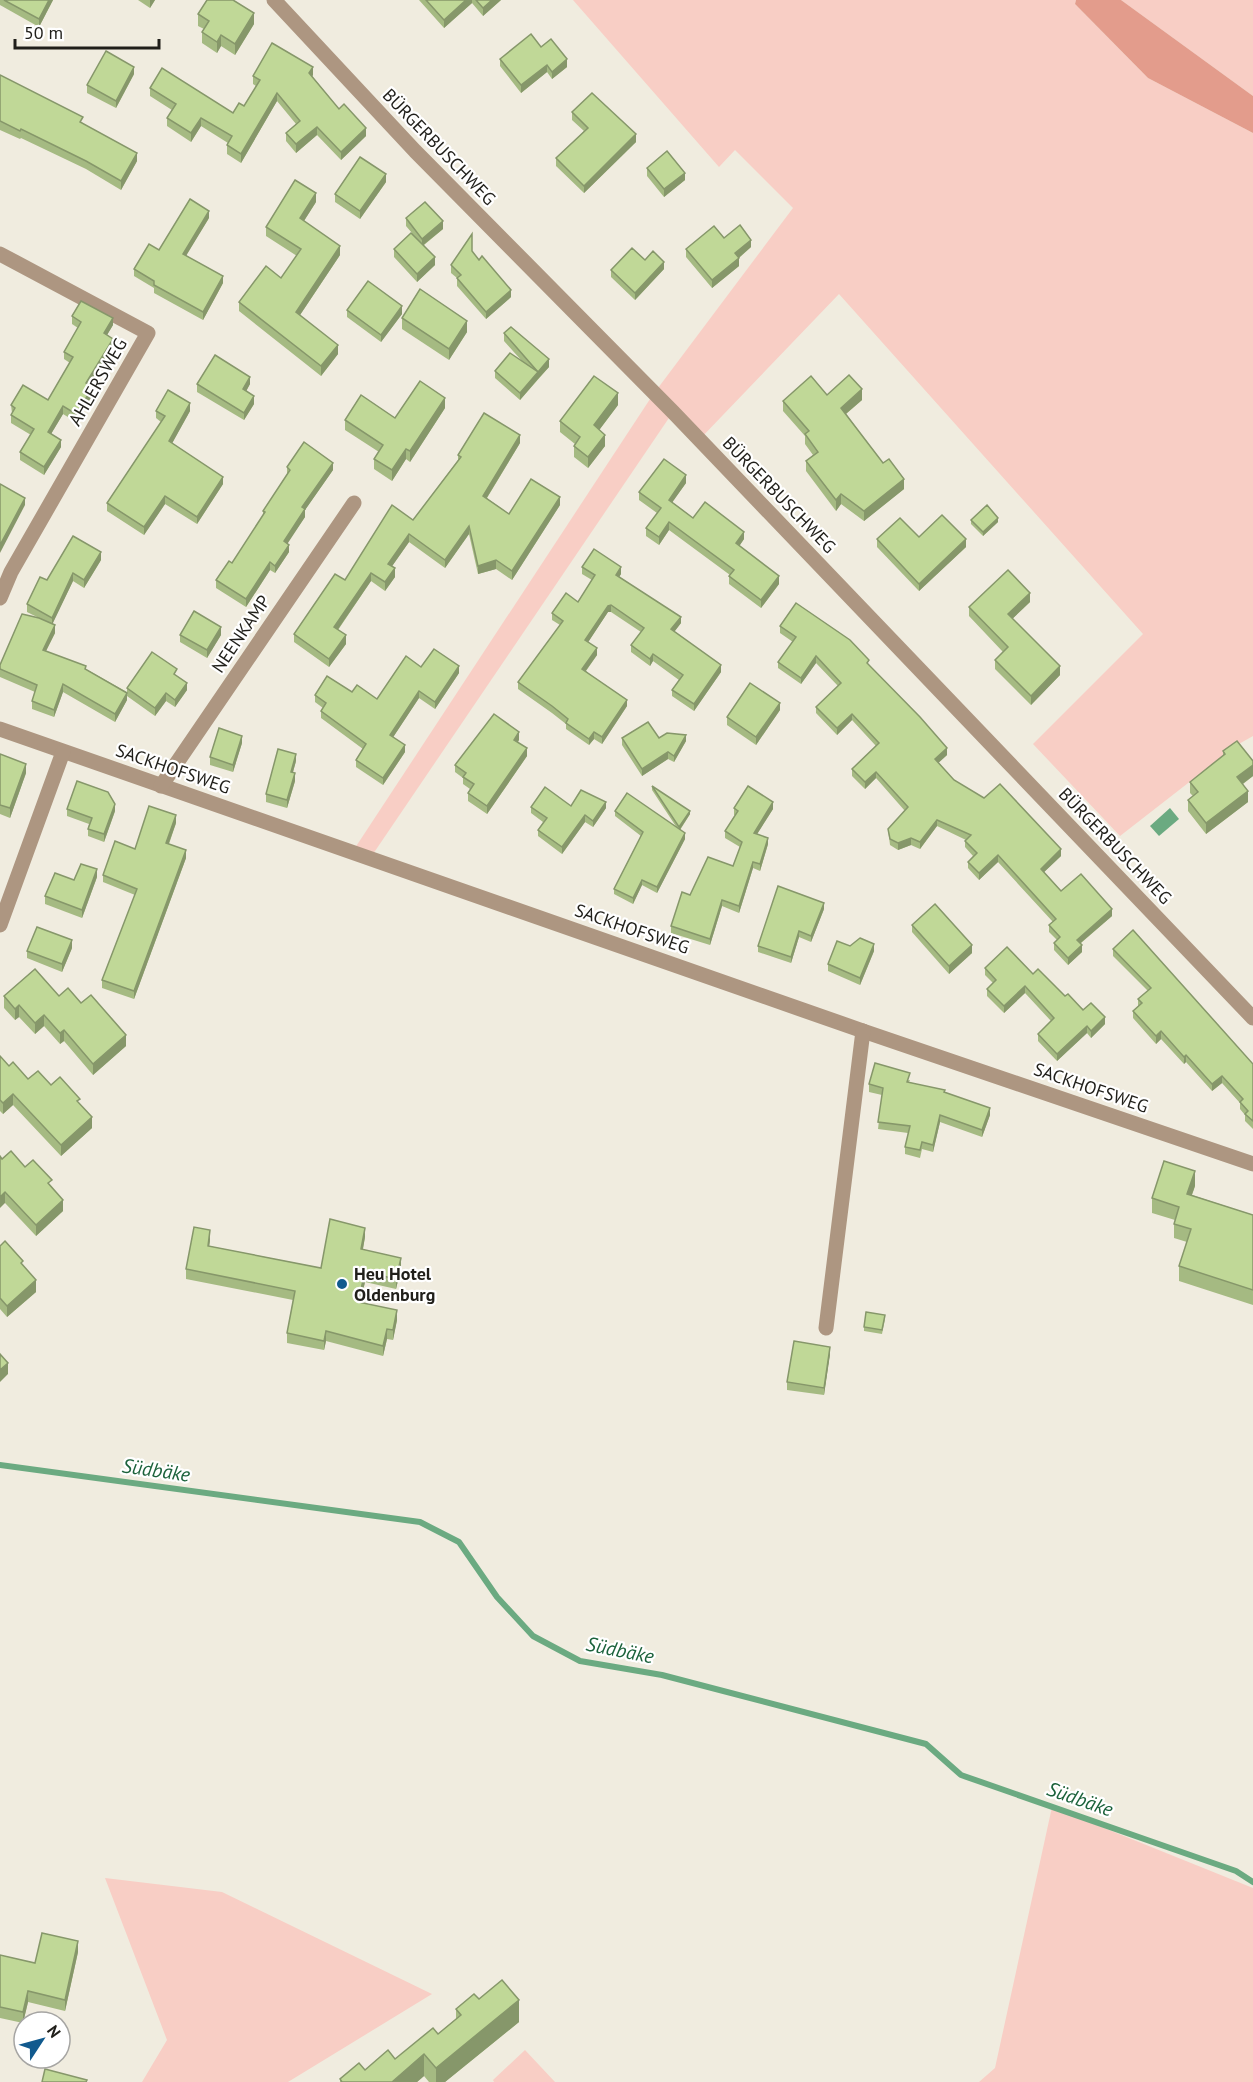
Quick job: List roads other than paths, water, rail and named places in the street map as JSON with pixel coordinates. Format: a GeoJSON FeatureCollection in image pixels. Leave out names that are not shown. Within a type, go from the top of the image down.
{"type":"FeatureCollection","features":[{"type":"Feature","properties":{"kind":"street","name":"BÜRGERBUSCHWEG"},"geometry":{"type":"LineString","coordinates":[[274,0],[415,151],[673,412],[1253,1018]]}},
{"type":"Feature","properties":{"kind":"street","name":"AHLERSWEG"},"geometry":{"type":"LineString","coordinates":[[0,254],[148,333],[11,572],[0,598]]}},
{"type":"Feature","properties":{"kind":"street","name":"NEENKAMP"},"geometry":{"type":"LineString","coordinates":[[161,786],[354,503]]}},
{"type":"Feature","properties":{"kind":"street","name":"SACKHOFSWEG"},"geometry":{"type":"LineString","coordinates":[[0,729],[863,1031],[1253,1164]]}},
{"type":"Feature","properties":{"kind":"street"},"geometry":{"type":"LineString","coordinates":[[0,925],[63,752]]}},
{"type":"Feature","properties":{"kind":"street"},"geometry":{"type":"LineString","coordinates":[[825,1328],[863,1031]]}},
{"type":"Feature","properties":{"kind":"waterway","name":"Südbäke"},"geometry":{"type":"LineString","coordinates":[[0,1465],[420,1522],[459,1542],[497,1597],[533,1636],[580,1661],[662,1675],[926,1744],[961,1775],[1236,1871],[1253,1882]]}},
{"type":"Feature","properties":{"kind":"place","name":"Heu Hotel Oldenburg"},"geometry":{"type":"Point","coordinates":[342,1284]}}]}
